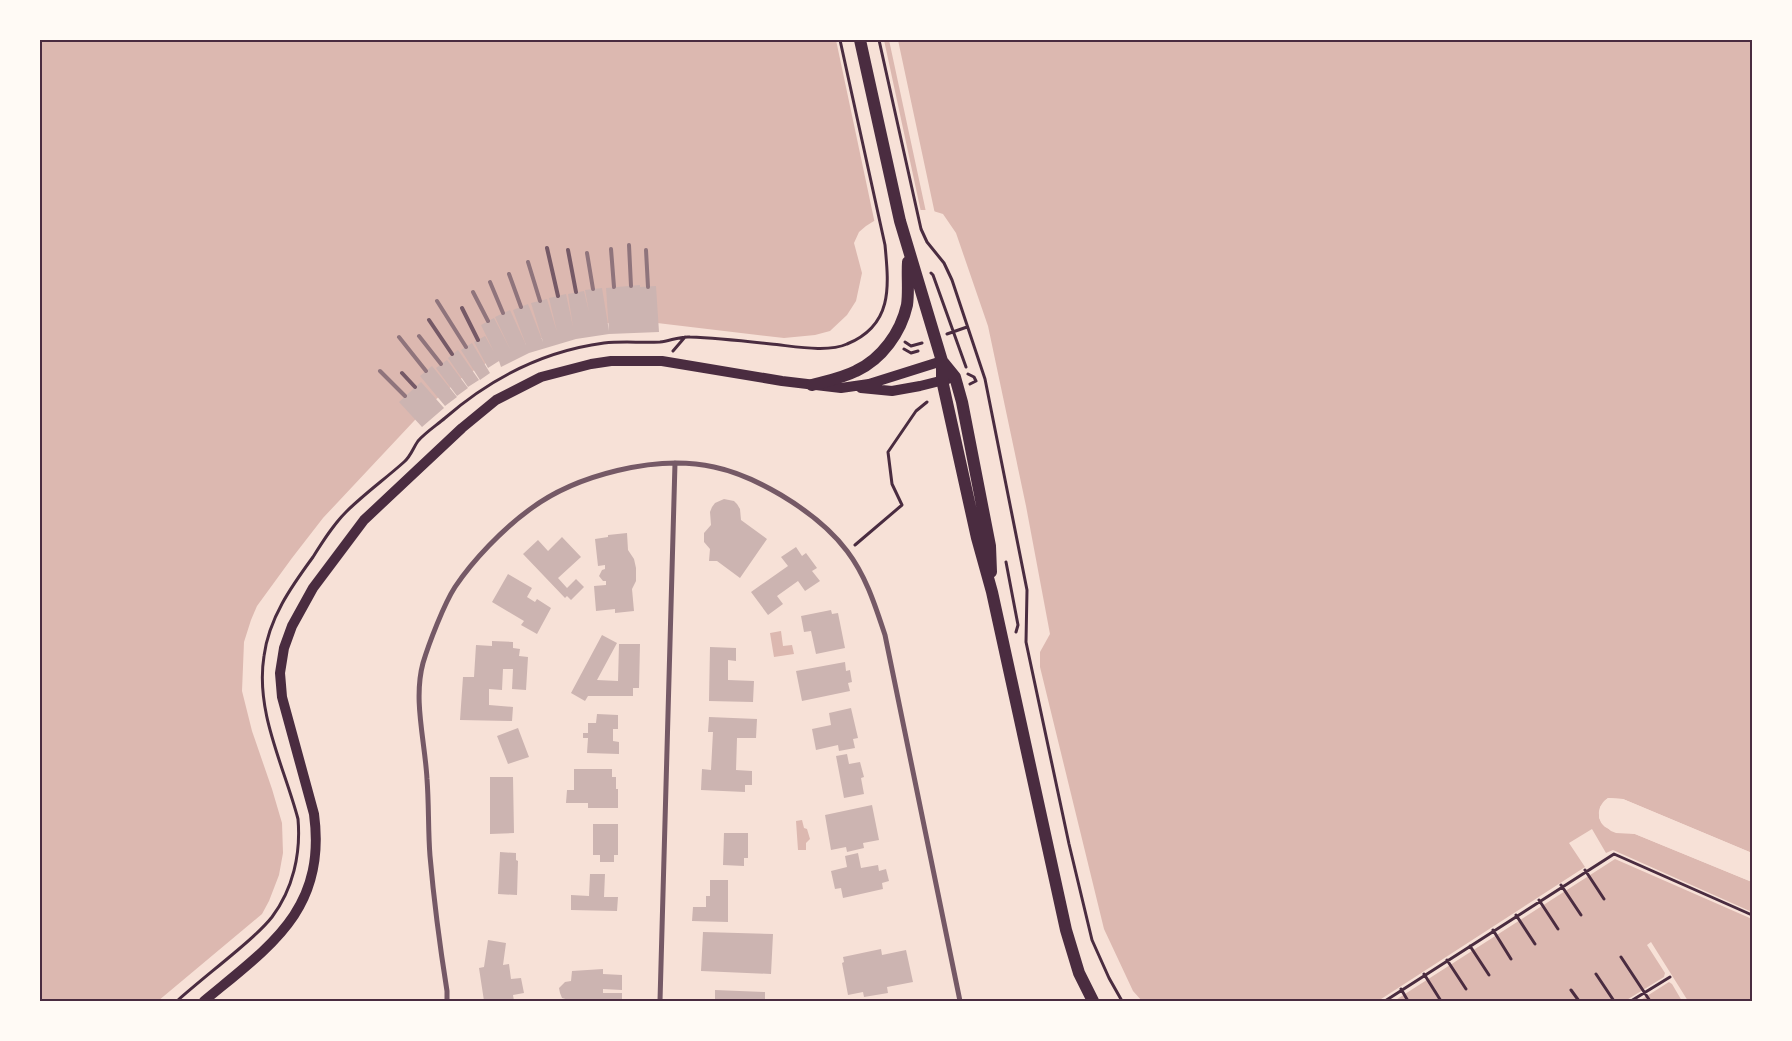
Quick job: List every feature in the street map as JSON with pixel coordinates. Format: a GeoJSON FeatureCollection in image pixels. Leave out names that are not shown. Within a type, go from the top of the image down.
{"type":"FeatureCollection","features":[{"type":"Feature","properties":{"kind":"main road"},"geometry":{"type":"LineString","coordinates":[[860,40],[908,252],[948,378],[976,538],[992,592],[1066,930],[1079,973],[1093,1001]]}},
{"type":"Feature","properties":{"kind":"main road"},"geometry":{"type":"LineString","coordinates":[[812,385],[835,380],[857,371],[869,364],[891,341],[900,325],[906,307],[908,252]]}},
{"type":"Feature","properties":{"kind":"main road"},"geometry":{"type":"LineString","coordinates":[[204,1001],[277,938],[289,925],[307,891],[316,854],[316,833],[309,794],[282,697],[280,673],[292,626],[312,588],[364,520],[462,428],[496,400],[541,377],[611,361],[662,361],[841,388],[869,384],[942,361]]}},
{"type":"Feature","properties":{"kind":"main road"},"geometry":{"type":"LineString","coordinates":[[853,387],[892,391],[948,378]]}},
{"type":"Feature","properties":{"kind":"street"},"geometry":{"type":"LineString","coordinates":[[660,1001],[675,463]]}},
{"type":"Feature","properties":{"kind":"street"},"geometry":{"type":"LineString","coordinates":[[447,1001],[430,856],[427,777],[419,696],[423,664],[437,626],[454,588],[499,537],[529,510],[549,497],[599,476],[649,464],[675,463],[714,467],[747,477],[806,510],[829,529],[863,575],[885,634],[960,1001]]}},
{"type":"Feature","properties":{"kind":"lane"},"geometry":{"type":"LineString","coordinates":[[547,248],[558,296]]}},
{"type":"Feature","properties":{"kind":"lane"},"geometry":{"type":"LineString","coordinates":[[568,250],[576,292]]}},
{"type":"Feature","properties":{"kind":"lane"},"geometry":{"type":"LineString","coordinates":[[462,308],[478,340]]}},
{"type":"Feature","properties":{"kind":"lane"},"geometry":{"type":"LineString","coordinates":[[429,320],[452,354]]}},
{"type":"Feature","properties":{"kind":"lane"},"geometry":{"type":"LineString","coordinates":[[402,373],[415,387]]}},
{"type":"Feature","properties":{"kind":"path"},"geometry":{"type":"LineString","coordinates":[[177,1001],[271,919],[278,908],[295,869],[300,836],[298,819],[264,707],[262,678],[264,654],[275,617],[296,581],[332,528],[346,512],[408,459],[418,441],[458,406],[493,382],[526,364],[576,348],[620,342],[661,342],[686,336],[833,348],[847,344],[864,335],[876,324],[883,311],[887,295],[887,266],[881,226],[840,40]]}},
{"type":"Feature","properties":{"kind":"path"},"geometry":{"type":"LineString","coordinates":[[879,40],[921,229],[927,242],[944,263],[952,280],[985,379],[1027,590],[1026,642],[1030,663],[1088,923],[1099,955],[1122,1001]]}},
{"type":"Feature","properties":{"kind":"path"},"geometry":{"type":"LineString","coordinates":[[906,343],[913,345],[911,353]]}},
{"type":"Feature","properties":{"kind":"path"},"geometry":{"type":"LineString","coordinates":[[904,348],[911,353],[914,361]]}},
{"type":"Feature","properties":{"kind":"path"},"geometry":{"type":"LineString","coordinates":[[911,353],[918,351]]}},
{"type":"Feature","properties":{"kind":"path"},"geometry":{"type":"LineString","coordinates":[[859,542],[902,505],[892,484],[888,452],[916,411],[927,402]]}},
{"type":"Feature","properties":{"kind":"path"},"geometry":{"type":"LineString","coordinates":[[1385,1001],[1614,854],[1752,915]]}},
{"type":"Feature","properties":{"kind":"path"},"geometry":{"type":"LineString","coordinates":[[1585,870],[1604,899]]}},
{"type":"Feature","properties":{"kind":"path"},"geometry":{"type":"LineString","coordinates":[[1561,885],[1581,915]]}},
{"type":"Feature","properties":{"kind":"path"},"geometry":{"type":"LineString","coordinates":[[1539,900],[1558,929]]}},
{"type":"Feature","properties":{"kind":"path"},"geometry":{"type":"LineString","coordinates":[[1516,914],[1535,944]]}},
{"type":"Feature","properties":{"kind":"path"},"geometry":{"type":"LineString","coordinates":[[1493,930],[1511,959]]}},
{"type":"Feature","properties":{"kind":"path"},"geometry":{"type":"LineString","coordinates":[[1470,945],[1489,975]]}},
{"type":"Feature","properties":{"kind":"path"},"geometry":{"type":"LineString","coordinates":[[1621,957],[1650,1001]]}},
{"type":"Feature","properties":{"kind":"path"},"geometry":{"type":"LineString","coordinates":[[1447,960],[1466,988]]}},
{"type":"Feature","properties":{"kind":"path"},"geometry":{"type":"LineString","coordinates":[[1424,974],[1441,1001]]}},
{"type":"Feature","properties":{"kind":"path"},"geometry":{"type":"LineString","coordinates":[[1596,974],[1614,1001]]}},
{"type":"Feature","properties":{"kind":"path"},"geometry":{"type":"LineString","coordinates":[[1631,1001],[1670,977]]}},
{"type":"Feature","properties":{"kind":"path"},"geometry":{"type":"LineString","coordinates":[[1401,989],[1408,1001]]}},
{"type":"Feature","properties":{"kind":"path"},"geometry":{"type":"LineString","coordinates":[[1571,990],[1579,1001]]}},
{"type":"Feature","properties":{"kind":"shaded area"},"geometry":{"type":"Polygon","coordinates":[[[40,40],[1752,40],[1752,853],[1623,799],[1608,798],[1600,807],[1599,818],[1606,828],[1635,834],[1752,882],[1752,1001],[1142,1001],[1133,991],[1104,929],[1040,667],[1040,652],[1050,634],[1026,506],[988,326],[956,233],[943,214],[930,210],[920,210],[874,221],[859,232],[854,243],[862,273],[856,301],[847,315],[830,331],[815,335],[784,338],[632,320],[601,324],[545,337],[511,348],[463,377],[429,405],[323,518],[257,606],[251,620],[244,642],[242,691],[252,731],[282,823],[283,853],[279,875],[262,914],[158,1001],[40,1001],[40,40]]]}},
{"type":"Feature","properties":{"kind":"shaded area"},"geometry":{"type":"Polygon","coordinates":[[[781,631],[783,646],[792,645],[794,654],[774,657],[770,633],[781,631]]]}},
{"type":"Feature","properties":{"kind":"shaded area"},"geometry":{"type":"Polygon","coordinates":[[[802,820],[810,839],[806,843],[806,850],[798,850],[796,821],[802,820]]]}},
{"type":"Feature","properties":{"kind":"pier"},"geometry":{"type":"Polygon","coordinates":[[[836,40],[884,40],[921,212],[875,224],[836,40]]]}},
{"type":"Feature","properties":{"kind":"pier"},"geometry":{"type":"Polygon","coordinates":[[[889,40],[898,40],[935,214],[926,212],[889,40]]]}},
{"type":"Feature","properties":{"kind":"pier"},"geometry":{"type":"Polygon","coordinates":[[[1608,798],[1623,799],[1752,853],[1752,855],[1622,801],[1609,801],[1602,808],[1603,821],[1613,828],[1636,831],[1752,879],[1752,882],[1635,834],[1611,831],[1599,818],[1600,807],[1608,798]]]}},
{"type":"Feature","properties":{"kind":"pier"},"geometry":{"type":"Polygon","coordinates":[[[1592,829],[1606,853],[1613,850],[1752,912],[1752,919],[1615,859],[1394,1001],[1378,1001],[1585,867],[1569,843],[1592,829]]]}},
{"type":"Feature","properties":{"kind":"pier"},"geometry":{"type":"Polygon","coordinates":[[[1651,942],[1688,1001],[1682,1001],[1669,982],[1639,1001],[1625,1001],[1664,977],[1665,973],[1647,945],[1651,942]]]}},
{"type":"Feature","properties":{"kind":"building"},"geometry":{"type":"Polygon","coordinates":[[[640,285],[640,287],[656,286],[659,332],[609,334],[576,339],[529,353],[501,367],[499,361],[488,368],[474,342],[485,336],[494,352],[481,325],[494,318],[510,349],[495,317],[510,310],[526,345],[513,310],[528,304],[543,342],[531,303],[547,299],[557,332],[549,298],[566,294],[573,327],[568,294],[584,291],[589,312],[585,290],[602,288],[609,331],[606,288],[640,285]]]}},
{"type":"Feature","properties":{"kind":"building"},"geometry":{"type":"Polygon","coordinates":[[[472,343],[490,373],[480,380],[461,350],[472,343]]]}},
{"type":"Feature","properties":{"kind":"building"},"geometry":{"type":"Polygon","coordinates":[[[458,350],[479,380],[468,387],[448,358],[458,350]]]}},
{"type":"Feature","properties":{"kind":"building"},"geometry":{"type":"Polygon","coordinates":[[[447,360],[468,388],[457,396],[436,368],[447,360]]]}},
{"type":"Feature","properties":{"kind":"building"},"geometry":{"type":"Polygon","coordinates":[[[432,366],[457,397],[445,406],[420,376],[432,366]]]}},
{"type":"Feature","properties":{"kind":"building"},"geometry":{"type":"Polygon","coordinates":[[[421,382],[444,408],[422,427],[399,402],[421,382]]]}},
{"type":"Feature","properties":{"kind":"building"},"geometry":{"type":"Polygon","coordinates":[[[724,499],[734,501],[740,509],[741,520],[767,539],[740,578],[717,561],[709,561],[710,549],[704,542],[704,533],[711,525],[710,512],[712,507],[715,503],[724,499]]]}},
{"type":"Feature","properties":{"kind":"building"},"geometry":{"type":"Polygon","coordinates":[[[627,533],[628,550],[634,559],[636,568],[636,581],[632,589],[634,611],[615,613],[615,609],[596,611],[594,586],[606,585],[606,581],[603,581],[599,576],[602,570],[605,569],[605,565],[598,566],[595,539],[608,537],[608,535],[627,533]]]}},
{"type":"Feature","properties":{"kind":"building"},"geometry":{"type":"Polygon","coordinates":[[[562,537],[581,557],[558,578],[567,588],[576,579],[584,587],[571,600],[567,596],[565,598],[523,554],[538,540],[548,551],[562,537]]]}},
{"type":"Feature","properties":{"kind":"building"},"geometry":{"type":"Polygon","coordinates":[[[796,547],[802,556],[806,553],[817,568],[812,571],[820,581],[805,591],[798,581],[777,596],[783,604],[768,615],[751,592],[788,566],[781,557],[796,547]]]}},
{"type":"Feature","properties":{"kind":"building"},"geometry":{"type":"Polygon","coordinates":[[[508,574],[532,588],[527,597],[535,602],[537,599],[551,608],[537,634],[521,625],[524,621],[492,602],[508,574]]]}},
{"type":"Feature","properties":{"kind":"building"},"geometry":{"type":"Polygon","coordinates":[[[831,610],[832,614],[838,613],[845,648],[816,654],[811,631],[804,632],[801,616],[831,610]]]}},
{"type":"Feature","properties":{"kind":"building"},"geometry":{"type":"Polygon","coordinates":[[[602,635],[617,643],[597,680],[618,681],[619,644],[640,644],[639,688],[633,688],[633,696],[588,696],[585,701],[571,693],[602,635]]]}},
{"type":"Feature","properties":{"kind":"building"},"geometry":{"type":"Polygon","coordinates":[[[492,641],[513,642],[513,648],[520,649],[519,656],[528,657],[526,690],[512,689],[513,669],[503,669],[502,690],[489,689],[489,705],[513,707],[512,721],[460,720],[463,677],[474,677],[476,645],[492,646],[492,641]]]}},
{"type":"Feature","properties":{"kind":"building"},"geometry":{"type":"Polygon","coordinates":[[[710,647],[736,648],[736,661],[728,660],[728,680],[754,681],[753,702],[709,701],[710,647]]]}},
{"type":"Feature","properties":{"kind":"building"},"geometry":{"type":"Polygon","coordinates":[[[845,662],[846,671],[850,670],[852,682],[848,683],[850,691],[802,701],[796,671],[845,662]]]}},
{"type":"Feature","properties":{"kind":"building"},"geometry":{"type":"Polygon","coordinates":[[[851,708],[858,738],[853,739],[855,748],[839,751],[838,745],[816,750],[812,729],[831,725],[829,713],[851,708]]]}},
{"type":"Feature","properties":{"kind":"building"},"geometry":{"type":"Polygon","coordinates":[[[597,714],[618,715],[618,729],[613,729],[613,741],[619,742],[619,754],[587,753],[588,738],[583,738],[583,733],[588,733],[588,723],[596,723],[597,714]]]}},
{"type":"Feature","properties":{"kind":"building"},"geometry":{"type":"Polygon","coordinates":[[[709,717],[757,719],[756,738],[737,738],[736,770],[752,771],[752,785],[745,785],[745,792],[701,790],[702,769],[711,770],[713,732],[708,732],[709,717]]]}},
{"type":"Feature","properties":{"kind":"building"},"geometry":{"type":"Polygon","coordinates":[[[518,728],[529,757],[508,764],[497,736],[518,728]]]}},
{"type":"Feature","properties":{"kind":"building"},"geometry":{"type":"Polygon","coordinates":[[[847,754],[849,764],[860,762],[864,777],[861,778],[864,794],[844,798],[836,756],[847,754]]]}},
{"type":"Feature","properties":{"kind":"building"},"geometry":{"type":"Polygon","coordinates":[[[574,769],[612,769],[612,777],[616,777],[616,789],[618,789],[618,808],[588,808],[588,803],[566,803],[567,790],[574,790],[574,769]]]}},
{"type":"Feature","properties":{"kind":"building"},"geometry":{"type":"Polygon","coordinates":[[[490,777],[513,777],[514,833],[490,834],[490,777]]]}},
{"type":"Feature","properties":{"kind":"building"},"geometry":{"type":"Polygon","coordinates":[[[872,805],[879,840],[863,843],[864,848],[847,852],[846,847],[831,850],[825,815],[872,805]]]}},
{"type":"Feature","properties":{"kind":"building"},"geometry":{"type":"Polygon","coordinates":[[[593,824],[618,824],[618,855],[614,855],[614,862],[600,862],[600,855],[593,855],[593,824]]]}},
{"type":"Feature","properties":{"kind":"building"},"geometry":{"type":"Polygon","coordinates":[[[724,833],[748,833],[748,858],[744,858],[744,866],[723,865],[724,833]]]}},
{"type":"Feature","properties":{"kind":"building"},"geometry":{"type":"Polygon","coordinates":[[[500,852],[516,853],[516,860],[518,861],[517,895],[498,894],[500,852]]]}},
{"type":"Feature","properties":{"kind":"building"},"geometry":{"type":"Polygon","coordinates":[[[858,853],[861,868],[878,865],[879,871],[886,869],[889,881],[882,883],[883,889],[843,898],[841,888],[835,889],[831,871],[847,867],[845,856],[858,853]]]}},
{"type":"Feature","properties":{"kind":"building"},"geometry":{"type":"Polygon","coordinates":[[[590,874],[605,874],[604,897],[618,897],[617,911],[571,910],[571,895],[589,896],[590,874]]]}},
{"type":"Feature","properties":{"kind":"building"},"geometry":{"type":"Polygon","coordinates":[[[710,880],[728,880],[728,922],[692,921],[693,907],[706,907],[706,896],[710,896],[710,880]]]}},
{"type":"Feature","properties":{"kind":"building"},"geometry":{"type":"Polygon","coordinates":[[[703,932],[773,934],[771,974],[701,971],[703,932]]]}},
{"type":"Feature","properties":{"kind":"building"},"geometry":{"type":"Polygon","coordinates":[[[488,940],[506,943],[503,965],[509,964],[511,979],[521,978],[524,993],[513,995],[514,1001],[484,1001],[479,968],[484,967],[488,940]]]}},
{"type":"Feature","properties":{"kind":"building"},"geometry":{"type":"Polygon","coordinates":[[[881,949],[882,955],[906,950],[913,982],[887,987],[888,993],[864,997],[863,992],[848,995],[842,963],[844,962],[843,957],[881,949]]]}},
{"type":"Feature","properties":{"kind":"building"},"geometry":{"type":"Polygon","coordinates":[[[603,969],[603,974],[622,975],[622,990],[603,989],[603,993],[622,993],[622,1001],[574,1001],[573,999],[562,998],[559,988],[565,982],[571,981],[572,971],[603,969]]]}},
{"type":"Feature","properties":{"kind":"building"},"geometry":{"type":"Polygon","coordinates":[[[715,990],[765,992],[765,1001],[700,1001],[700,999],[715,999],[715,990]]]}},
{"type":"Feature","properties":{"kind":"railway"},"geometry":{"type":"LineString","coordinates":[[629,245],[631,286]]}},
{"type":"Feature","properties":{"kind":"railway"},"geometry":{"type":"LineString","coordinates":[[611,249],[614,287]]}},
{"type":"Feature","properties":{"kind":"railway"},"geometry":{"type":"LineString","coordinates":[[646,250],[648,287]]}},
{"type":"Feature","properties":{"kind":"railway"},"geometry":{"type":"LineString","coordinates":[[587,253],[593,289]]}},
{"type":"Feature","properties":{"kind":"railway"},"geometry":{"type":"LineString","coordinates":[[528,262],[540,301]]}},
{"type":"Feature","properties":{"kind":"railway"},"geometry":{"type":"LineString","coordinates":[[509,274],[521,307]]}},
{"type":"Feature","properties":{"kind":"railway"},"geometry":{"type":"LineString","coordinates":[[490,282],[503,313]]}},
{"type":"Feature","properties":{"kind":"railway"},"geometry":{"type":"LineString","coordinates":[[473,292],[488,321]]}},
{"type":"Feature","properties":{"kind":"railway"},"geometry":{"type":"LineString","coordinates":[[437,301],[466,347]]}},
{"type":"Feature","properties":{"kind":"railway"},"geometry":{"type":"LineString","coordinates":[[419,336],[441,364]]}},
{"type":"Feature","properties":{"kind":"railway"},"geometry":{"type":"LineString","coordinates":[[399,337],[426,371]]}},
{"type":"Feature","properties":{"kind":"railway"},"geometry":{"type":"LineString","coordinates":[[380,371],[405,396]]}}]}
